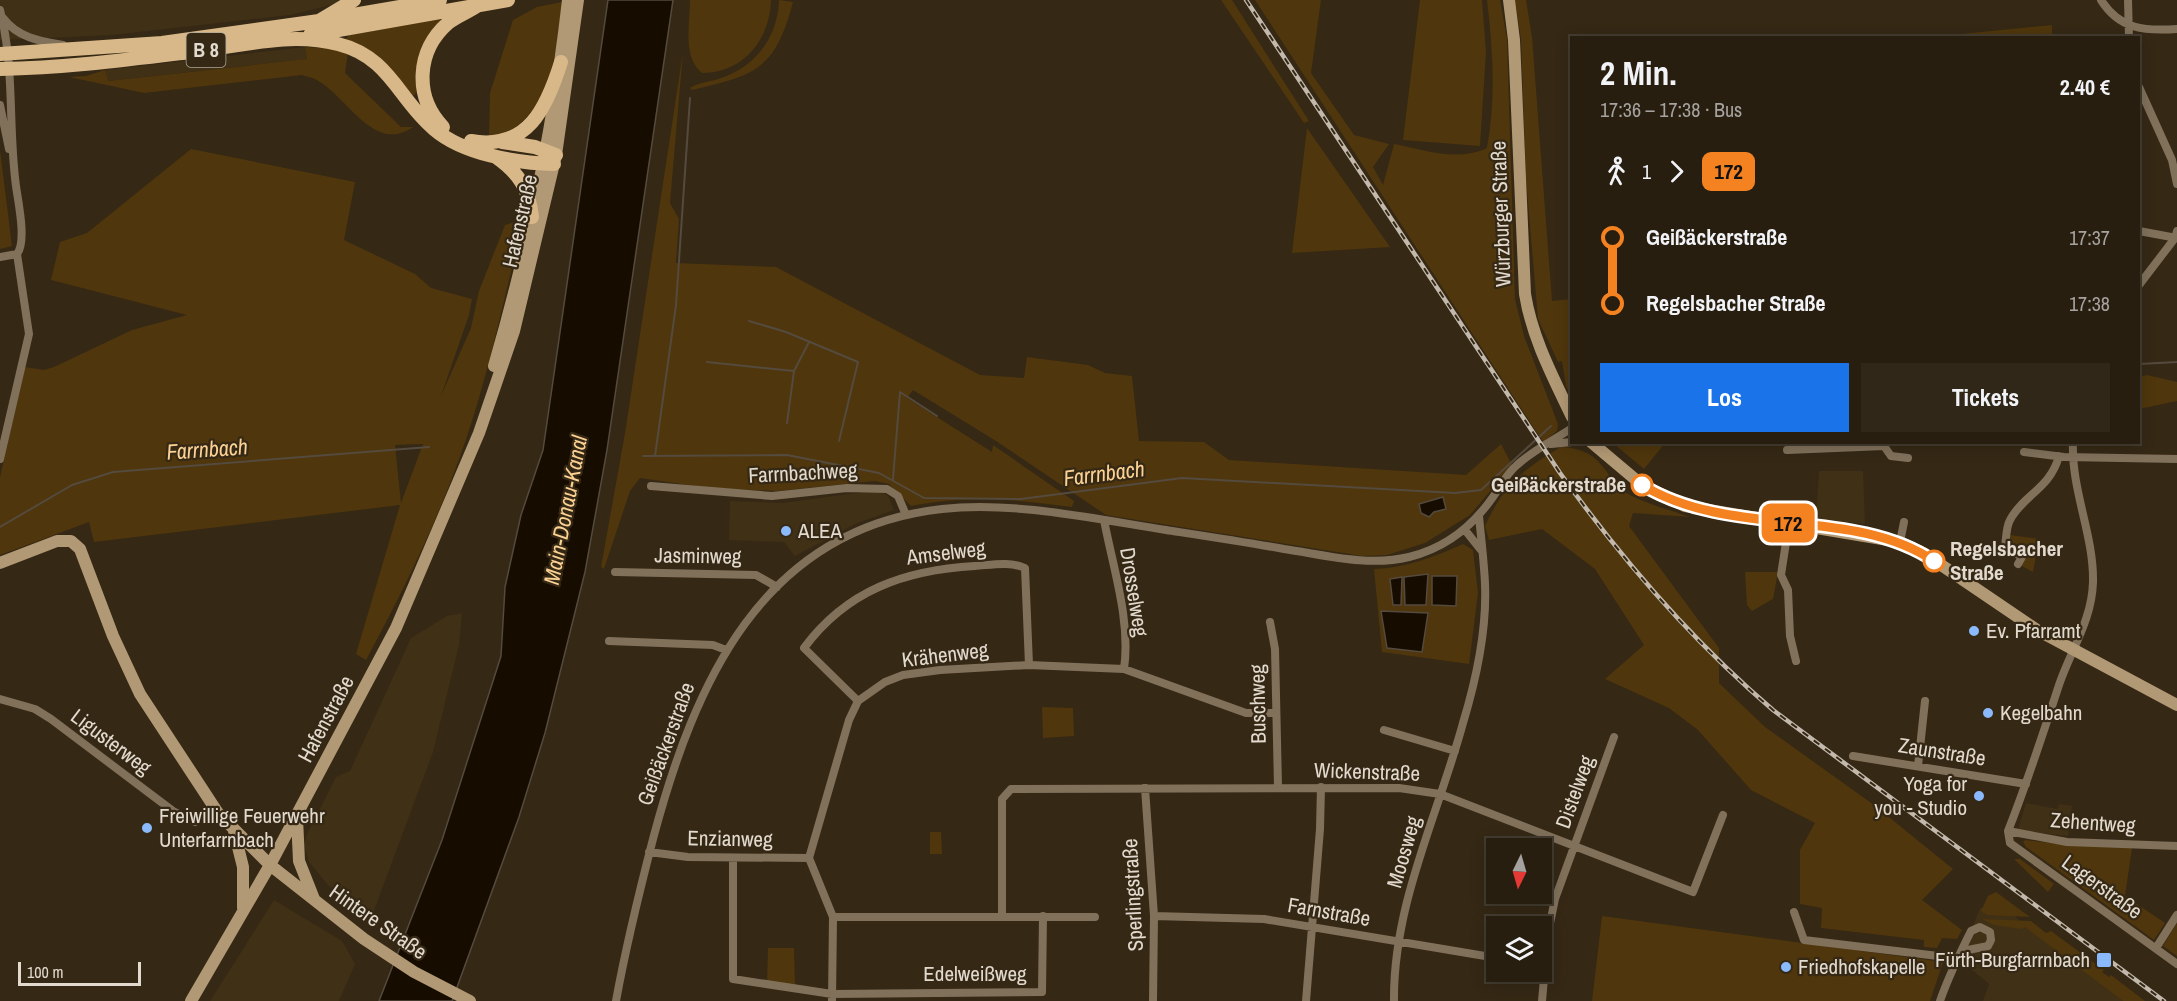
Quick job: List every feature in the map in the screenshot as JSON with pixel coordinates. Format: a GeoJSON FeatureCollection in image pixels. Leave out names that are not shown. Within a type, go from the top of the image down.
{"type":"FeatureCollection","features":[{"type":"Feature","properties":{"kind":"main road"},"geometry":{"type":"LineString","coordinates":[[320,21],[354,0]]}},
{"type":"Feature","properties":{"kind":"main road","name":"B 8"},"geometry":{"type":"LineString","coordinates":[[4,54],[162,43],[320,21],[440,0]]}},
{"type":"Feature","properties":{"kind":"main road","name":"B 8"},"geometry":{"type":"LineString","coordinates":[[4,69],[124,59],[299,37],[508,0]]}},
{"type":"Feature","properties":{"kind":"main road"},"geometry":{"type":"LineString","coordinates":[[477,6],[449,23],[433,39],[424,59],[423,93],[434,117],[454,135],[484,143],[500,142],[550,158]]}},
{"type":"Feature","properties":{"kind":"main road"},"geometry":{"type":"LineString","coordinates":[[299,37],[338,44],[381,65],[432,128],[455,143],[492,154],[550,158]]}},
{"type":"Feature","properties":{"kind":"main road"},"geometry":{"type":"LineString","coordinates":[[500,142],[526,129],[535,121],[551,95],[561,62]]}},
{"type":"Feature","properties":{"kind":"main road"},"geometry":{"type":"LineString","coordinates":[[492,154],[511,168],[524,185],[532,217]]}},
{"type":"Feature","properties":{"kind":"street","name":"Hafenstraße"},"geometry":{"type":"LineString","coordinates":[[472,445],[532,217],[550,158],[568,0]]}},
{"type":"Feature","properties":{"kind":"street","name":"Hafenstraße"},"geometry":{"type":"LineString","coordinates":[[191,1001],[270,866],[396,628],[489,407],[514,331],[550,158],[578,0]]}},
{"type":"Feature","properties":{"kind":"street","name":"Würzburger Straße"},"geometry":{"type":"LineString","coordinates":[[1509,0],[1514,40],[1525,294],[1528,314],[1545,360],[1570,413]]}},
{"type":"Feature","properties":{"kind":"street"},"geometry":{"type":"LineString","coordinates":[[2101,0],[2107,9],[2127,24],[2148,30],[2177,29]]}},
{"type":"Feature","properties":{"kind":"street"},"geometry":{"type":"LineString","coordinates":[[2128,0],[2129,36]]}},
{"type":"Feature","properties":{"kind":"street"},"geometry":{"type":"LineString","coordinates":[[1,12],[15,30],[34,40],[81,49]]}},
{"type":"Feature","properties":{"kind":"street"},"geometry":{"type":"LineString","coordinates":[[0,459],[29,334],[17,254],[22,245],[12,158],[12,128],[4,69],[1,12]]}},
{"type":"Feature","properties":{"kind":"street"},"geometry":{"type":"LineString","coordinates":[[2140,89],[2172,160],[2177,184]]}},
{"type":"Feature","properties":{"kind":"street"},"geometry":{"type":"LineString","coordinates":[[0,105],[12,158]]}},
{"type":"Feature","properties":{"kind":"street"},"geometry":{"type":"LineString","coordinates":[[2140,231],[2176,236],[2140,284]]}},
{"type":"Feature","properties":{"kind":"street"},"geometry":{"type":"LineString","coordinates":[[0,257],[17,254]]}},
{"type":"Feature","properties":{"kind":"street","name":"Geißäckerstraße"},"geometry":{"type":"LineString","coordinates":[[616,1001],[627,941],[649,852],[682,741],[698,702],[726,650],[777,587],[827,547],[874,525],[906,515],[946,509],[994,508],[1104,520],[1368,561],[1411,556],[1448,541],[1465,530],[1479,516],[1516,465],[1570,429]]}},
{"type":"Feature","properties":{"kind":"street","name":"Geißäckerstraße"},"geometry":{"type":"LineString","coordinates":[[1548,444],[1570,442]]}},
{"type":"Feature","properties":{"kind":"street"},"geometry":{"type":"LineString","coordinates":[[1591,444],[1642,485],[1685,506],[1900,542],[1925,555],[2037,630],[2177,705]]}},
{"type":"Feature","properties":{"kind":"street"},"geometry":{"type":"LineString","coordinates":[[2008,835],[2057,692],[2089,611],[2093,584],[2092,565],[2073,457],[2073,444]]}},
{"type":"Feature","properties":{"kind":"street"},"geometry":{"type":"LineString","coordinates":[[1787,450],[1884,446],[1891,456],[1908,458]]}},
{"type":"Feature","properties":{"kind":"street"},"geometry":{"type":"LineString","coordinates":[[2024,452],[2073,457],[2177,459]]}},
{"type":"Feature","properties":{"kind":"street"},"geometry":{"type":"LineString","coordinates":[[2020,561],[2005,548],[2008,521],[2023,501],[2041,489],[2059,456]]}},
{"type":"Feature","properties":{"kind":"street","name":"Farrnbachweg"},"geometry":{"type":"LineString","coordinates":[[651,486],[772,496],[847,488],[887,489],[898,496],[906,515]]}},
{"type":"Feature","properties":{"kind":"street","name":"Moosweg"},"geometry":{"type":"LineString","coordinates":[[1394,1001],[1398,942],[1418,863],[1464,721],[1483,621],[1485,585],[1479,516]]}},
{"type":"Feature","properties":{"kind":"street","name":"Drosselweg"},"geometry":{"type":"LineString","coordinates":[[1104,520],[1123,622],[1126,654],[1124,669]]}},
{"type":"Feature","properties":{"kind":"street"},"geometry":{"type":"LineString","coordinates":[[1900,542],[1904,522]]}},
{"type":"Feature","properties":{"kind":"street"},"geometry":{"type":"LineString","coordinates":[[1789,523],[1781,576],[1788,590],[1790,636],[1796,661]]}},
{"type":"Feature","properties":{"kind":"street"},"geometry":{"type":"LineString","coordinates":[[1465,530],[1481,550]]}},
{"type":"Feature","properties":{"kind":"street","name":"Hintere Straße"},"geometry":{"type":"LineString","coordinates":[[0,563],[57,542],[71,541],[80,549],[116,645],[140,694],[218,813],[270,866],[364,939],[414,972],[470,1001]]}},
{"type":"Feature","properties":{"kind":"street","name":"Amselweg"},"geometry":{"type":"LineString","coordinates":[[858,701],[804,648],[814,634],[847,605],[878,586],[909,574],[968,566],[1013,564],[1025,568],[1029,665]]}},
{"type":"Feature","properties":{"kind":"street","name":"Jasminweg"},"geometry":{"type":"LineString","coordinates":[[615,572],[756,575],[777,587]]}},
{"type":"Feature","properties":{"kind":"street","name":"Buschweg"},"geometry":{"type":"LineString","coordinates":[[1270,622],[1275,649],[1278,787]]}},
{"type":"Feature","properties":{"kind":"street"},"geometry":{"type":"LineString","coordinates":[[609,641],[713,645],[726,650]]}},
{"type":"Feature","properties":{"kind":"street","name":"Krähenweg"},"geometry":{"type":"LineString","coordinates":[[858,701],[885,682],[919,672],[1029,665],[1124,669],[1246,714],[1276,713]]}},
{"type":"Feature","properties":{"kind":"street","name":"Ligusterweg"},"geometry":{"type":"LineString","coordinates":[[0,699],[35,709],[51,719],[173,811],[195,822]]}},
{"type":"Feature","properties":{"kind":"street"},"geometry":{"type":"LineString","coordinates":[[733,858],[734,979],[832,997],[833,917],[809,858],[841,741],[858,701]]}},
{"type":"Feature","properties":{"kind":"street"},"geometry":{"type":"LineString","coordinates":[[1918,766],[1925,701]]}},
{"type":"Feature","properties":{"kind":"street"},"geometry":{"type":"LineString","coordinates":[[1384,730],[1455,751]]}},
{"type":"Feature","properties":{"kind":"street","name":"Distelweg"},"geometry":{"type":"LineString","coordinates":[[1552,916],[1555,898],[1614,737]]}},
{"type":"Feature","properties":{"kind":"street","name":"Zaunstraße"},"geometry":{"type":"LineString","coordinates":[[1853,756],[2026,784]]}},
{"type":"Feature","properties":{"kind":"street"},"geometry":{"type":"LineString","coordinates":[[1306,1001],[1321,787]]}},
{"type":"Feature","properties":{"kind":"street","name":"Wickenstraße"},"geometry":{"type":"LineString","coordinates":[[1002,916],[1002,799],[1011,789],[1321,787],[1400,788],[1440,794],[1693,892],[1723,815]]}},
{"type":"Feature","properties":{"kind":"street","name":"Sperlingstraße"},"geometry":{"type":"LineString","coordinates":[[1145,788],[1154,916],[1153,1001]]}},
{"type":"Feature","properties":{"kind":"street"},"geometry":{"type":"LineString","coordinates":[[298,814],[299,861],[314,900]]}},
{"type":"Feature","properties":{"kind":"street"},"geometry":{"type":"LineString","coordinates":[[233,828],[243,867],[243,910]]}},
{"type":"Feature","properties":{"kind":"street","name":"Zehentweg"},"geometry":{"type":"LineString","coordinates":[[2008,835],[2067,842],[2177,846]]}},
{"type":"Feature","properties":{"kind":"street","name":"Lagerstraße"},"geometry":{"type":"LineString","coordinates":[[2008,835],[2010,843],[2177,964]]}},
{"type":"Feature","properties":{"kind":"street","name":"Enzianweg"},"geometry":{"type":"LineString","coordinates":[[649,852],[688,857],[809,858]]}},
{"type":"Feature","properties":{"kind":"street"},"geometry":{"type":"LineString","coordinates":[[1794,912],[1804,940],[1955,958]]}},
{"type":"Feature","properties":{"kind":"street"},"geometry":{"type":"LineString","coordinates":[[2156,948],[2177,915]]}},
{"type":"Feature","properties":{"kind":"street","name":"Edelweißweg"},"geometry":{"type":"LineString","coordinates":[[832,997],[1042,992],[1043,916]]}},
{"type":"Feature","properties":{"kind":"street","name":"Farnstraße"},"geometry":{"type":"LineString","coordinates":[[1154,916],[1264,919],[1486,956]]}},
{"type":"Feature","properties":{"kind":"street"},"geometry":{"type":"LineString","coordinates":[[833,917],[1095,917]]}},
{"type":"Feature","properties":{"kind":"street"},"geometry":{"type":"LineString","coordinates":[[1941,1001],[1955,958],[1963,951]]}},
{"type":"Feature","properties":{"kind":"street","name":"Distelweg"},"geometry":{"type":"LineString","coordinates":[[1542,1001],[1543,982]]}},
{"type":"Feature","properties":{"kind":"shaded area"},"geometry":{"type":"Polygon","coordinates":[[[0,0],[339,0],[335,4],[290,15],[112,35],[0,40],[0,0]]]}},
{"type":"Feature","properties":{"kind":"shaded area"},"geometry":{"type":"Polygon","coordinates":[[[690,0],[771,0],[766,28],[752,51],[730,67],[702,73],[696,66],[689,49],[690,0]]]}},
{"type":"Feature","properties":{"kind":"shaded area"},"geometry":{"type":"Polygon","coordinates":[[[779,0],[793,2],[779,42],[770,56],[760,66],[747,73],[692,90],[690,88],[697,84],[734,73],[754,58],[769,38],[778,13],[779,0]]]}},
{"type":"Feature","properties":{"kind":"shaded area"},"geometry":{"type":"Polygon","coordinates":[[[1221,0],[1232,0],[1309,121],[1304,123],[1221,0]]]}},
{"type":"Feature","properties":{"kind":"shaded area"},"geometry":{"type":"Polygon","coordinates":[[[1255,0],[1321,0],[1311,73],[1354,135],[1389,144],[1373,167],[1383,185],[1394,144],[1441,154],[1464,154],[1487,148],[1492,111],[1493,74],[1487,0],[1500,0],[1507,39],[1515,299],[1524,336],[1558,424],[1557,431],[1543,442],[1255,0]]]}},
{"type":"Feature","properties":{"kind":"shaded area"},"geometry":{"type":"Polygon","coordinates":[[[1420,0],[1482,0],[1486,52],[1480,146],[1403,140],[1420,0]]]}},
{"type":"Feature","properties":{"kind":"shaded area"},"geometry":{"type":"Polygon","coordinates":[[[1515,0],[1526,0],[1532,37],[1552,301],[1570,299],[1570,395],[1566,386],[1562,361],[1558,362],[1538,319],[1526,179],[1521,39],[1515,0]]]}},
{"type":"Feature","properties":{"kind":"shaded area"},"geometry":{"type":"Polygon","coordinates":[[[562,2],[555,56],[536,106],[510,131],[508,130],[503,135],[489,137],[490,93],[513,20],[537,7],[562,2]]]}},
{"type":"Feature","properties":{"kind":"shaded area"},"geometry":{"type":"Polygon","coordinates":[[[440,19],[442,22],[415,95],[411,95],[345,40],[349,35],[440,19]]]}},
{"type":"Feature","properties":{"kind":"shaded area"},"geometry":{"type":"Polygon","coordinates":[[[2052,25],[2052,36],[1941,36],[2052,25]]]}},
{"type":"Feature","properties":{"kind":"shaded area"},"geometry":{"type":"Polygon","coordinates":[[[305,47],[307,59],[107,81],[105,70],[305,47]]]}},
{"type":"Feature","properties":{"kind":"shaded area"},"geometry":{"type":"Polygon","coordinates":[[[305,47],[328,48],[348,53],[345,73],[401,127],[413,127],[399,134],[386,134],[374,129],[320,82],[302,75],[144,93],[69,77],[86,76],[105,70],[108,81],[307,59],[305,47]]]}},
{"type":"Feature","properties":{"kind":"shaded area"},"geometry":{"type":"Polygon","coordinates":[[[683,52],[670,203],[679,219],[676,263],[776,267],[980,375],[1024,378],[1027,357],[1088,365],[1105,373],[1132,376],[1139,441],[1204,442],[1229,460],[1466,475],[1501,444],[1512,465],[1470,515],[1425,543],[1387,555],[1362,556],[1106,515],[996,441],[913,390],[907,398],[992,452],[993,445],[1074,501],[1072,507],[991,499],[952,500],[911,506],[889,484],[875,481],[777,491],[709,488],[640,478],[630,491],[604,569],[601,567],[625,433],[683,52]]]}},
{"type":"Feature","properties":{"kind":"shaded area"},"geometry":{"type":"Polygon","coordinates":[[[1307,128],[1390,247],[1292,253],[1307,128]]]}},
{"type":"Feature","properties":{"kind":"shaded area"},"geometry":{"type":"Polygon","coordinates":[[[191,149],[355,182],[344,240],[415,274],[431,288],[472,299],[469,315],[441,396],[471,328],[479,291],[505,225],[524,219],[496,336],[467,438],[414,567],[366,660],[356,654],[400,505],[94,542],[89,522],[0,555],[0,477],[25,367],[44,370],[54,367],[132,330],[187,315],[51,280],[60,242],[87,233],[191,149]],[[423,444],[395,445],[401,503],[423,444]]]}},
{"type":"Feature","properties":{"kind":"shaded area"},"geometry":{"type":"Polygon","coordinates":[[[0,150],[12,246],[0,249],[0,150]]]}},
{"type":"Feature","properties":{"kind":"shaded area"},"geometry":{"type":"Polygon","coordinates":[[[2147,375],[2177,382],[2177,401],[2140,409],[2140,377],[2147,375]]]}},
{"type":"Feature","properties":{"kind":"shaded area"},"geometry":{"type":"Polygon","coordinates":[[[1614,444],[1664,444],[1644,469],[1614,444]]]}},
{"type":"Feature","properties":{"kind":"shaded area"},"geometry":{"type":"Polygon","coordinates":[[[1561,447],[1576,449],[1596,459],[1615,482],[1632,496],[1690,517],[1633,513],[1629,526],[1719,648],[1719,683],[1765,727],[1874,805],[1953,869],[1922,900],[1962,930],[1957,939],[1942,938],[1937,948],[1924,947],[1924,940],[1821,928],[1822,908],[1800,904],[1800,850],[1815,823],[1751,790],[1698,730],[1669,708],[1605,679],[1644,645],[1595,569],[1542,529],[1489,540],[1485,526],[1507,489],[1525,471],[1561,447]]]}},
{"type":"Feature","properties":{"kind":"shaded area"},"geometry":{"type":"Polygon","coordinates":[[[1819,471],[1863,471],[1865,524],[1816,519],[1819,471]]]}},
{"type":"Feature","properties":{"kind":"shaded area","name":"ALEA"},"geometry":{"type":"Polygon","coordinates":[[[878,490],[888,496],[894,510],[857,523],[795,556],[784,542],[729,540],[730,501],[783,503],[878,490]]]}},
{"type":"Feature","properties":{"kind":"shaded area"},"geometry":{"type":"Polygon","coordinates":[[[2010,535],[2039,539],[2033,572],[2018,564],[2021,557],[2008,551],[2010,535]]]}},
{"type":"Feature","properties":{"kind":"shaded area"},"geometry":{"type":"Polygon","coordinates":[[[1463,544],[1473,550],[1478,593],[1469,664],[1382,652],[1374,569],[1420,561],[1463,544]]]}},
{"type":"Feature","properties":{"kind":"shaded area"},"geometry":{"type":"Polygon","coordinates":[[[1745,572],[1778,572],[1773,599],[1752,611],[1747,605],[1745,572]]]}},
{"type":"Feature","properties":{"kind":"shaded area"},"geometry":{"type":"Polygon","coordinates":[[[462,613],[459,645],[433,752],[370,921],[328,885],[309,862],[304,845],[307,834],[336,777],[350,771],[411,638],[447,616],[462,613]]]}},
{"type":"Feature","properties":{"kind":"shaded area"},"geometry":{"type":"Polygon","coordinates":[[[1042,707],[1073,708],[1074,736],[1043,738],[1042,707]]]}},
{"type":"Feature","properties":{"kind":"shaded area"},"geometry":{"type":"Polygon","coordinates":[[[2026,803],[2058,809],[2059,804],[2072,806],[2068,836],[2018,830],[2026,803]]]}},
{"type":"Feature","properties":{"kind":"shaded area"},"geometry":{"type":"Polygon","coordinates":[[[930,832],[941,832],[942,854],[930,854],[930,832]]]}},
{"type":"Feature","properties":{"kind":"shaded area"},"geometry":{"type":"Polygon","coordinates":[[[2025,840],[2132,848],[2125,896],[2165,923],[2154,940],[2026,847],[2023,842],[2025,840]]]}},
{"type":"Feature","properties":{"kind":"shaded area"},"geometry":{"type":"Polygon","coordinates":[[[2014,859],[2020,859],[2054,884],[2048,892],[2014,859]]]}},
{"type":"Feature","properties":{"kind":"shaded area"},"geometry":{"type":"Polygon","coordinates":[[[1996,892],[2030,917],[1987,915],[1981,911],[1988,896],[1996,892]]]}},
{"type":"Feature","properties":{"kind":"shaded area"},"geometry":{"type":"Polygon","coordinates":[[[274,900],[342,941],[355,964],[339,1001],[210,1001],[274,900]]]}},
{"type":"Feature","properties":{"kind":"shaded area"},"geometry":{"type":"Polygon","coordinates":[[[1980,908],[2004,908],[2123,1001],[1983,1001],[1989,984],[1960,960],[1980,908]]]}},
{"type":"Feature","properties":{"kind":"shaded area"},"geometry":{"type":"Polygon","coordinates":[[[1602,916],[1943,962],[1930,1001],[1592,1001],[1602,916]]]}},
{"type":"Feature","properties":{"kind":"shaded area"},"geometry":{"type":"Polygon","coordinates":[[[1982,919],[2031,921],[2046,933],[2051,931],[2104,970],[2102,972],[2109,977],[2111,975],[2145,1001],[2123,1001],[2025,927],[2022,929],[1994,925],[1982,919]]]}},
{"type":"Feature","properties":{"kind":"shaded area"},"geometry":{"type":"Polygon","coordinates":[[[2177,923],[2177,956],[2163,946],[2177,923]]]}},
{"type":"Feature","properties":{"kind":"shaded area"},"geometry":{"type":"Polygon","coordinates":[[[768,948],[794,948],[795,985],[767,982],[768,948]]]}},
{"type":"Feature","properties":{"kind":"water","name":"Main-Donau-Kanal"},"geometry":{"type":"Polygon","coordinates":[[[608,0],[673,0],[607,450],[585,572],[545,733],[519,817],[452,1001],[379,1001],[442,840],[501,656],[505,587],[521,515],[543,450],[608,0]]]}},
{"type":"Feature","properties":{"kind":"water"},"geometry":{"type":"Polygon","coordinates":[[[1443,497],[1446,509],[1434,512],[1429,517],[1421,513],[1419,504],[1443,497]]]}},
{"type":"Feature","properties":{"kind":"water"},"geometry":{"type":"Polygon","coordinates":[[[1428,574],[1426,605],[1405,605],[1404,577],[1428,574]]]}},
{"type":"Feature","properties":{"kind":"water"},"geometry":{"type":"Polygon","coordinates":[[[1432,576],[1457,576],[1456,606],[1432,605],[1432,576]]]}},
{"type":"Feature","properties":{"kind":"water"},"geometry":{"type":"Polygon","coordinates":[[[1402,577],[1401,605],[1393,605],[1390,579],[1402,577]]]}},
{"type":"Feature","properties":{"kind":"water"},"geometry":{"type":"Polygon","coordinates":[[[1381,611],[1428,613],[1422,652],[1387,648],[1381,611]]]}},
{"type":"Feature","properties":{"kind":"waterway"},"geometry":{"type":"LineString","coordinates":[[655,456],[676,305],[690,98]]}},
{"type":"Feature","properties":{"kind":"waterway"},"geometry":{"type":"LineString","coordinates":[[749,321],[786,332],[858,362],[839,441]]}},
{"type":"Feature","properties":{"kind":"waterway"},"geometry":{"type":"LineString","coordinates":[[787,423],[794,371],[809,342]]}},
{"type":"Feature","properties":{"kind":"waterway"},"geometry":{"type":"LineString","coordinates":[[707,362],[794,371]]}},
{"type":"Feature","properties":{"kind":"waterway","name":"Farrnbach"},"geometry":{"type":"LineString","coordinates":[[2140,364],[2177,362]]}},
{"type":"Feature","properties":{"kind":"waterway"},"geometry":{"type":"LineString","coordinates":[[893,479],[900,392],[937,416]]}},
{"type":"Feature","properties":{"kind":"waterway","name":"Farrnbach"},"geometry":{"type":"LineString","coordinates":[[643,456],[787,455],[879,473],[924,498],[1021,499],[1182,478],[1455,493],[1481,490],[1551,426]]}},
{"type":"Feature","properties":{"kind":"waterway","name":"Farrnbach"},"geometry":{"type":"LineString","coordinates":[[0,527],[72,485],[113,472],[429,447]]}},
{"type":"Feature","properties":{"kind":"railway"},"geometry":{"type":"LineString","coordinates":[[1246,0],[1560,473],[1608,537],[1659,598],[1714,656],[1773,710],[2164,1001]]}},
{"type":"Feature","properties":{"kind":"bus line","name":"172"},"geometry":{"type":"LineString","coordinates":[[1642,485],[1664,498],[1710,512],[1852,532],[1900,542],[1934,561]]}},
{"type":"Feature","properties":{"kind":"place","name":"Geißäckerstraße"},"geometry":{"type":"Point","coordinates":[1642,485]}},
{"type":"Feature","properties":{"kind":"place","name":"ALEA"},"geometry":{"type":"Point","coordinates":[786,531]}},
{"type":"Feature","properties":{"kind":"place","name":"Regelsbacher Straße"},"geometry":{"type":"Point","coordinates":[1934,561]}},
{"type":"Feature","properties":{"kind":"place","name":"Ev. Pfarramt"},"geometry":{"type":"Point","coordinates":[1974,631]}},
{"type":"Feature","properties":{"kind":"place","name":"Kegelbahn"},"geometry":{"type":"Point","coordinates":[1988,713]}},
{"type":"Feature","properties":{"kind":"place","name":"Yoga for you - Studio"},"geometry":{"type":"Point","coordinates":[1979,796]}},
{"type":"Feature","properties":{"kind":"place","name":"Freiwillige Feuerwehr Unterfarrnbach"},"geometry":{"type":"Point","coordinates":[147,828]}},
{"type":"Feature","properties":{"kind":"place","name":"Fürth-Burgfarrnbach"},"geometry":{"type":"Point","coordinates":[2104,960]}},
{"type":"Feature","properties":{"kind":"place","name":"Friedhofskapelle"},"geometry":{"type":"Point","coordinates":[1786,967]}}]}
